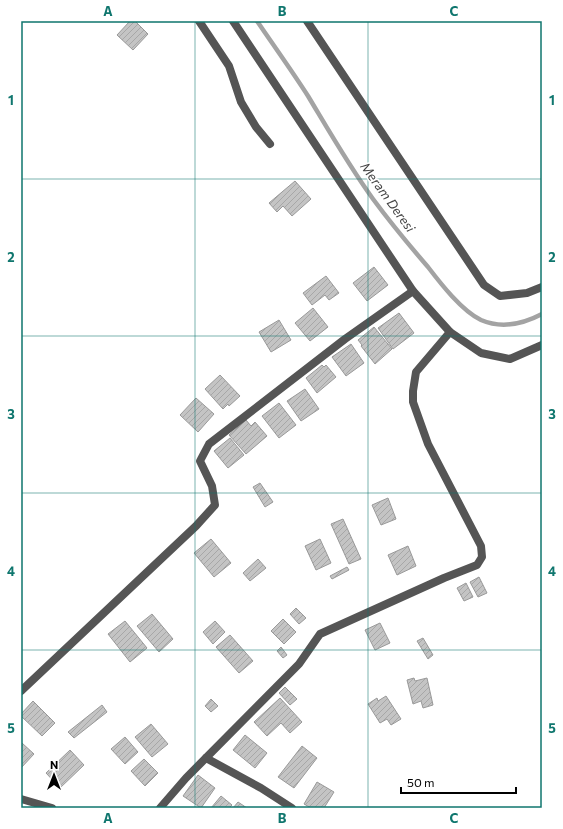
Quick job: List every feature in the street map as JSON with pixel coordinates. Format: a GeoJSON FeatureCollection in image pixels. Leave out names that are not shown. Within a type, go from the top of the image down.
{"type":"FeatureCollection","features":[{"type":"Feature","properties":{"kind":"street"},"geometry":{"type":"LineString","coordinates":[[199,21],[229,66],[241,102],[256,127],[270,144]]}},
{"type":"Feature","properties":{"kind":"street"},"geometry":{"type":"LineString","coordinates":[[233,21],[413,291],[450,332],[481,354],[510,359],[542,345]]}},
{"type":"Feature","properties":{"kind":"street"},"geometry":{"type":"LineString","coordinates":[[307,21],[484,285],[500,296],[527,293],[542,287]]}},
{"type":"Feature","properties":{"kind":"street"},"geometry":{"type":"LineString","coordinates":[[21,691],[196,526],[215,504],[212,486],[200,461],[209,444],[345,339],[413,291]]}},
{"type":"Feature","properties":{"kind":"street"},"geometry":{"type":"LineString","coordinates":[[160,808],[206,758],[299,664],[320,634],[444,578],[477,565],[482,557],[481,546],[428,444],[413,402],[416,372],[450,332]]}},
{"type":"Feature","properties":{"kind":"street"},"geometry":{"type":"LineString","coordinates":[[206,758],[261,788],[292,808]]}},
{"type":"Feature","properties":{"kind":"street"},"geometry":{"type":"LineString","coordinates":[[21,799],[52,808]]}},
{"type":"Feature","properties":{"kind":"building"},"geometry":{"type":"Polygon","coordinates":[[[130,21],[135,21],[148,34],[133,50],[117,35],[130,21]]]}},
{"type":"Feature","properties":{"kind":"building"},"geometry":{"type":"Polygon","coordinates":[[[295,181],[311,199],[292,216],[283,206],[277,212],[269,203],[295,181]]]}},
{"type":"Feature","properties":{"kind":"building"},"geometry":{"type":"Polygon","coordinates":[[[374,267],[388,285],[367,301],[353,283],[374,267]]]}},
{"type":"Feature","properties":{"kind":"building"},"geometry":{"type":"Polygon","coordinates":[[[326,276],[339,293],[329,300],[325,295],[312,305],[303,293],[326,276]]]}},
{"type":"Feature","properties":{"kind":"building"},"geometry":{"type":"Polygon","coordinates":[[[313,308],[328,327],[310,341],[295,323],[313,308]]]}},
{"type":"Feature","properties":{"kind":"building"},"geometry":{"type":"Polygon","coordinates":[[[399,313],[414,333],[393,349],[378,328],[399,313]]]}},
{"type":"Feature","properties":{"kind":"building"},"geometry":{"type":"Polygon","coordinates":[[[279,320],[291,340],[271,352],[259,332],[279,320]]]}},
{"type":"Feature","properties":{"kind":"building"},"geometry":{"type":"Polygon","coordinates":[[[374,327],[392,349],[375,364],[358,340],[374,327]]]}},
{"type":"Feature","properties":{"kind":"building"},"geometry":{"type":"Polygon","coordinates":[[[351,344],[364,363],[346,376],[332,357],[351,344]]]}},
{"type":"Feature","properties":{"kind":"building"},"geometry":{"type":"Polygon","coordinates":[[[322,365],[324,367],[326,365],[336,377],[317,393],[306,378],[322,365]]]}},
{"type":"Feature","properties":{"kind":"building"},"geometry":{"type":"Polygon","coordinates":[[[220,375],[240,396],[229,406],[228,404],[223,409],[205,389],[220,375]]]}},
{"type":"Feature","properties":{"kind":"building"},"geometry":{"type":"Polygon","coordinates":[[[305,389],[319,409],[301,421],[287,401],[305,389]]]}},
{"type":"Feature","properties":{"kind":"building"},"geometry":{"type":"Polygon","coordinates":[[[196,398],[214,414],[198,432],[180,415],[196,398]]]}},
{"type":"Feature","properties":{"kind":"building"},"geometry":{"type":"Polygon","coordinates":[[[279,403],[296,425],[279,438],[262,416],[279,403]]]}},
{"type":"Feature","properties":{"kind":"building"},"geometry":{"type":"Polygon","coordinates":[[[246,420],[251,426],[255,422],[267,436],[246,454],[229,435],[246,420]]]}},
{"type":"Feature","properties":{"kind":"building"},"geometry":{"type":"Polygon","coordinates":[[[230,438],[244,455],[228,468],[214,451],[230,438]]]}},
{"type":"Feature","properties":{"kind":"building"},"geometry":{"type":"Polygon","coordinates":[[[260,483],[273,502],[265,507],[253,487],[260,483]]]}},
{"type":"Feature","properties":{"kind":"building"},"geometry":{"type":"Polygon","coordinates":[[[388,498],[396,519],[381,525],[372,505],[388,498]]]}},
{"type":"Feature","properties":{"kind":"building"},"geometry":{"type":"Polygon","coordinates":[[[343,519],[361,559],[349,564],[331,524],[343,519]]]}},
{"type":"Feature","properties":{"kind":"building"},"geometry":{"type":"Polygon","coordinates":[[[211,539],[231,563],[214,577],[194,553],[211,539]]]}},
{"type":"Feature","properties":{"kind":"building"},"geometry":{"type":"Polygon","coordinates":[[[320,539],[331,563],[316,570],[305,546],[320,539]]]}},
{"type":"Feature","properties":{"kind":"building"},"geometry":{"type":"Polygon","coordinates":[[[408,546],[416,566],[397,575],[388,555],[408,546]]]}},
{"type":"Feature","properties":{"kind":"building"},"geometry":{"type":"Polygon","coordinates":[[[258,559],[266,568],[250,581],[243,573],[258,559]]]}},
{"type":"Feature","properties":{"kind":"building"},"geometry":{"type":"Polygon","coordinates":[[[347,567],[349,570],[332,579],[330,576],[347,567]]]}},
{"type":"Feature","properties":{"kind":"building"},"geometry":{"type":"Polygon","coordinates":[[[479,577],[487,593],[478,597],[470,582],[479,577]]]}},
{"type":"Feature","properties":{"kind":"building"},"geometry":{"type":"Polygon","coordinates":[[[466,583],[473,597],[464,601],[457,588],[466,583]]]}},
{"type":"Feature","properties":{"kind":"building"},"geometry":{"type":"Polygon","coordinates":[[[296,608],[306,618],[299,624],[290,614],[296,608]]]}},
{"type":"Feature","properties":{"kind":"building"},"geometry":{"type":"Polygon","coordinates":[[[152,614],[173,639],[159,652],[137,626],[152,614]]]}},
{"type":"Feature","properties":{"kind":"building"},"geometry":{"type":"Polygon","coordinates":[[[283,619],[296,632],[284,644],[271,631],[283,619]]]}},
{"type":"Feature","properties":{"kind":"building"},"geometry":{"type":"Polygon","coordinates":[[[125,621],[147,648],[130,662],[108,634],[125,621]]]}},
{"type":"Feature","properties":{"kind":"building"},"geometry":{"type":"Polygon","coordinates":[[[215,621],[225,632],[213,644],[203,632],[215,621]]]}},
{"type":"Feature","properties":{"kind":"building"},"geometry":{"type":"Polygon","coordinates":[[[380,623],[390,643],[375,650],[365,630],[380,623]]]}},
{"type":"Feature","properties":{"kind":"building"},"geometry":{"type":"Polygon","coordinates":[[[230,635],[253,661],[239,673],[216,647],[230,635]]]}},
{"type":"Feature","properties":{"kind":"building"},"geometry":{"type":"Polygon","coordinates":[[[423,638],[433,655],[428,659],[417,641],[423,638]]]}},
{"type":"Feature","properties":{"kind":"building"},"geometry":{"type":"Polygon","coordinates":[[[281,647],[287,655],[283,658],[277,651],[281,647]]]}},
{"type":"Feature","properties":{"kind":"building"},"geometry":{"type":"Polygon","coordinates":[[[414,678],[415,681],[427,678],[433,705],[423,708],[421,701],[413,704],[407,680],[414,678]]]}},
{"type":"Feature","properties":{"kind":"building"},"geometry":{"type":"Polygon","coordinates":[[[285,687],[297,699],[290,705],[279,693],[285,687]]]}},
{"type":"Feature","properties":{"kind":"building"},"geometry":{"type":"Polygon","coordinates":[[[386,696],[401,719],[391,725],[387,719],[380,723],[368,704],[377,698],[378,701],[386,696]]]}},
{"type":"Feature","properties":{"kind":"building"},"geometry":{"type":"Polygon","coordinates":[[[280,698],[302,722],[290,733],[281,723],[267,736],[254,722],[280,698]]]}},
{"type":"Feature","properties":{"kind":"building"},"geometry":{"type":"Polygon","coordinates":[[[211,699],[218,706],[211,712],[205,706],[211,699]]]}},
{"type":"Feature","properties":{"kind":"building"},"geometry":{"type":"Polygon","coordinates":[[[33,701],[55,723],[42,736],[21,716],[21,714],[33,701]]]}},
{"type":"Feature","properties":{"kind":"building"},"geometry":{"type":"Polygon","coordinates":[[[102,705],[107,712],[74,738],[68,732],[102,705]]]}},
{"type":"Feature","properties":{"kind":"building"},"geometry":{"type":"Polygon","coordinates":[[[151,724],[168,744],[152,757],[135,737],[151,724]]]}},
{"type":"Feature","properties":{"kind":"building"},"geometry":{"type":"Polygon","coordinates":[[[245,735],[267,753],[255,768],[233,750],[245,735]]]}},
{"type":"Feature","properties":{"kind":"building"},"geometry":{"type":"Polygon","coordinates":[[[125,737],[138,752],[125,764],[111,749],[125,737]]]}},
{"type":"Feature","properties":{"kind":"building"},"geometry":{"type":"Polygon","coordinates":[[[22,743],[34,754],[21,768],[21,744],[22,743]]]}},
{"type":"Feature","properties":{"kind":"building"},"geometry":{"type":"Polygon","coordinates":[[[302,746],[317,758],[294,788],[278,777],[302,746]]]}},
{"type":"Feature","properties":{"kind":"building"},"geometry":{"type":"Polygon","coordinates":[[[70,750],[84,765],[60,788],[46,773],[70,750]]]}},
{"type":"Feature","properties":{"kind":"building"},"geometry":{"type":"Polygon","coordinates":[[[144,759],[158,773],[145,786],[131,771],[144,759]]]}},
{"type":"Feature","properties":{"kind":"building"},"geometry":{"type":"Polygon","coordinates":[[[198,775],[215,788],[201,808],[183,796],[198,775]]]}},
{"type":"Feature","properties":{"kind":"building"},"geometry":{"type":"Polygon","coordinates":[[[317,782],[334,792],[324,808],[311,808],[304,804],[317,782]]]}},
{"type":"Feature","properties":{"kind":"building"},"geometry":{"type":"Polygon","coordinates":[[[221,796],[232,805],[229,808],[211,808],[221,796]]]}},
{"type":"Feature","properties":{"kind":"building"},"geometry":{"type":"Polygon","coordinates":[[[238,802],[247,808],[233,808],[238,802]]]}},
{"type":"Feature","properties":{"kind":"waterway","name":"Meram Deresi"},"geometry":{"type":"LineString","coordinates":[[257,21],[308,96],[364,187],[393,225],[459,304],[481,320],[489,323],[505,325],[520,323],[542,314]]}}]}
